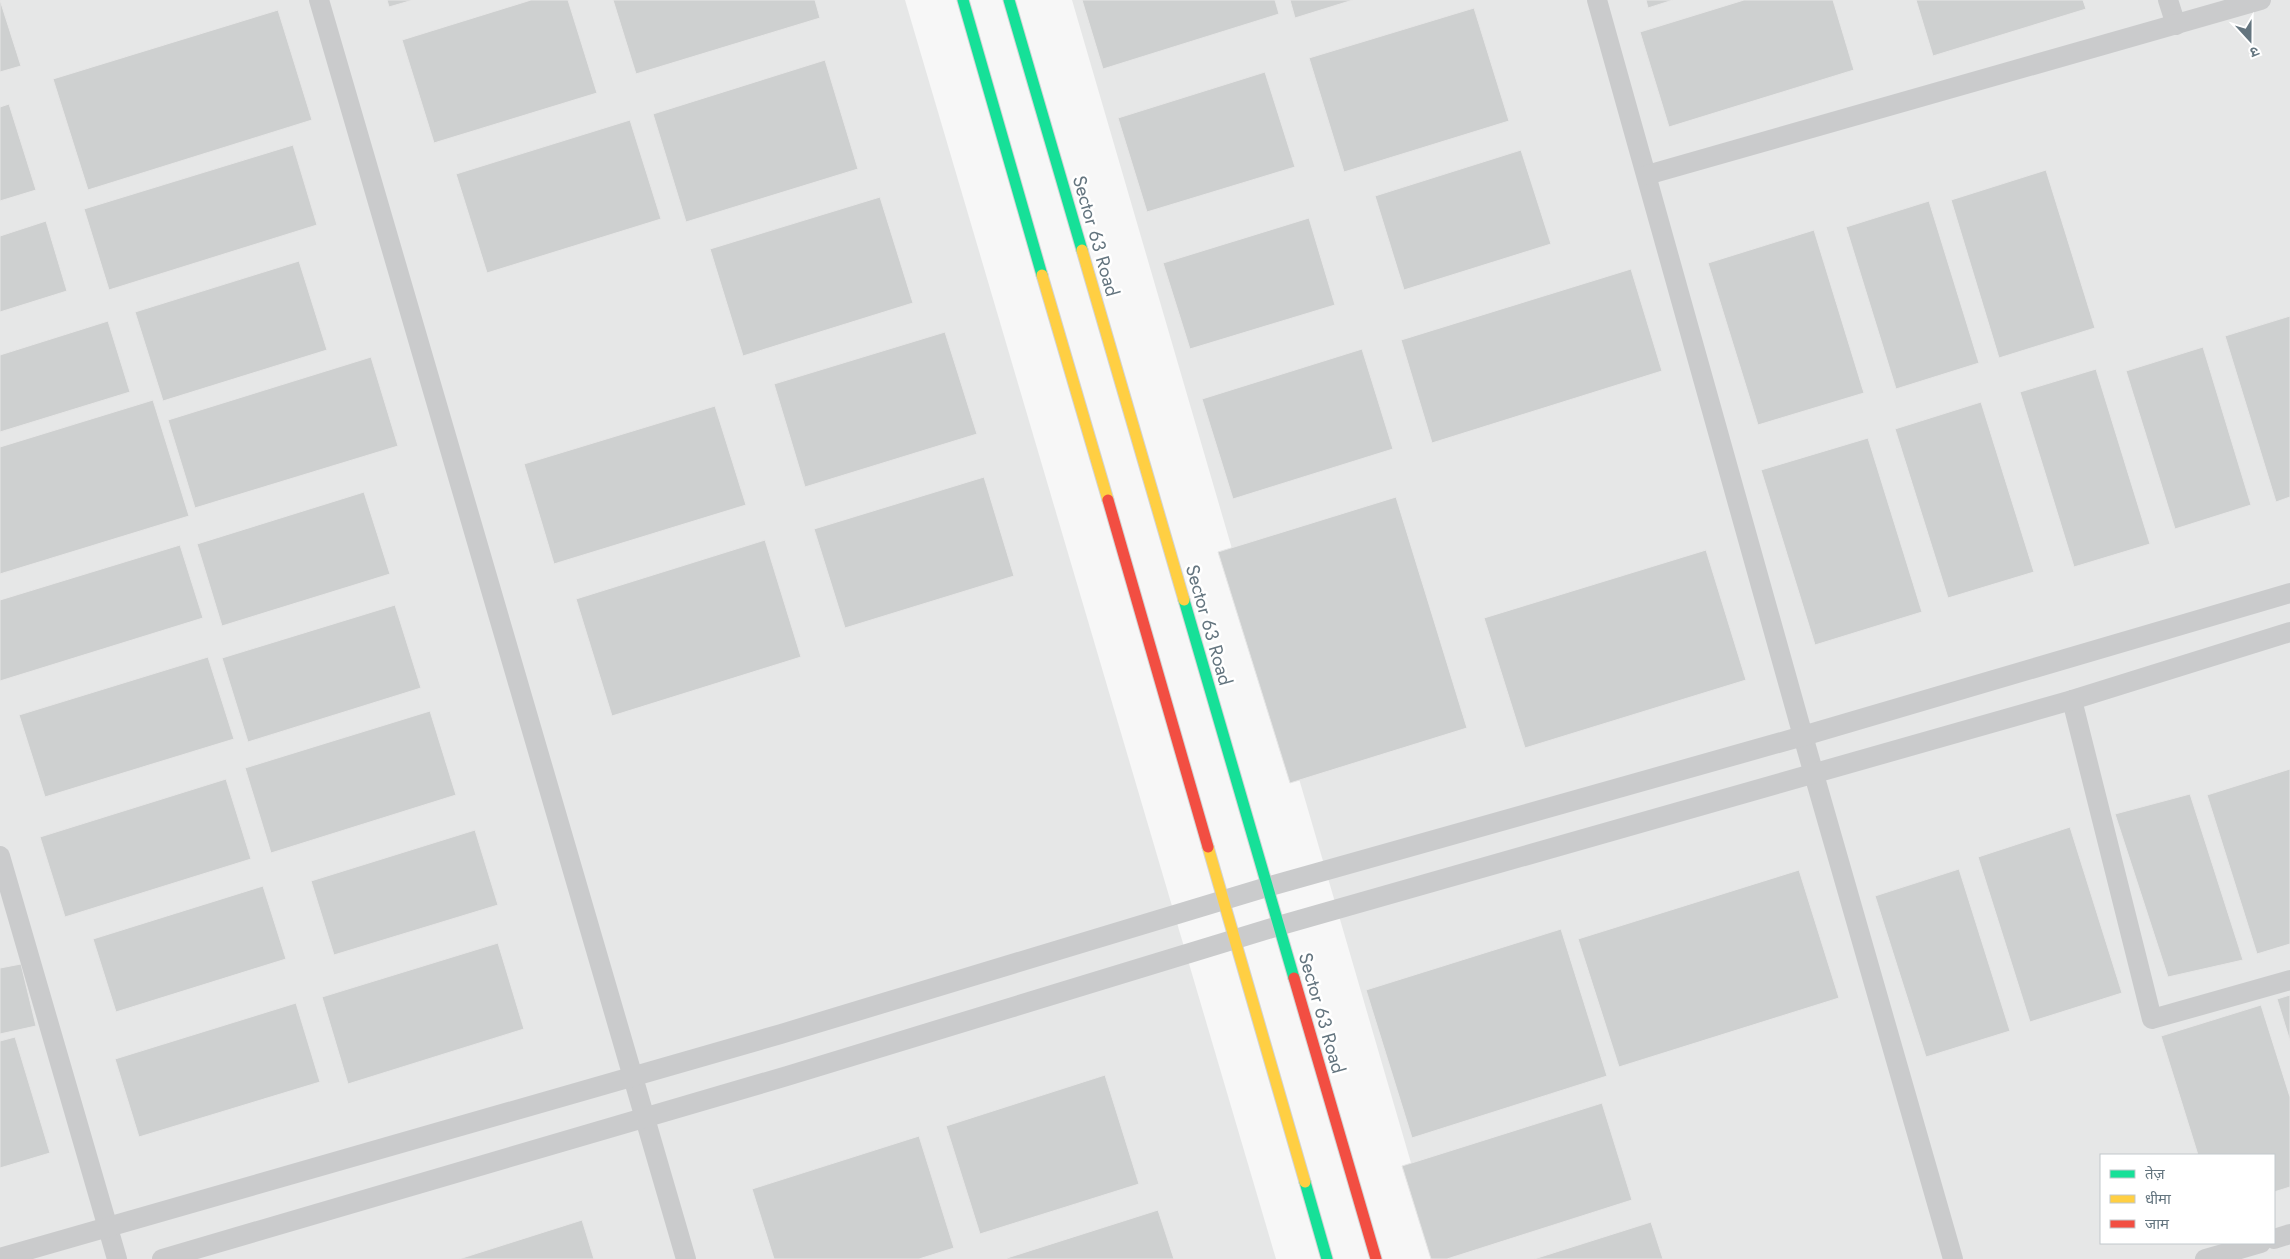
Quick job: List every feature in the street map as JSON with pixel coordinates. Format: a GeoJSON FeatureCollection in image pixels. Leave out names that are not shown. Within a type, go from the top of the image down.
{"type":"FeatureCollection","features":[{"type":"Feature","properties":{"kind":"street"},"geometry":{"type":"LineString","coordinates":[[962,0],[1327,1259]]}},
{"type":"Feature","properties":{"kind":"street","name":"Sector 63 Road"},"geometry":{"type":"LineString","coordinates":[[1009,0],[1376,1259]]}},
{"type":"Feature","properties":{"kind":"lane"},"geometry":{"type":"LineString","coordinates":[[319,0],[686,1259]]}},
{"type":"Feature","properties":{"kind":"lane"},"geometry":{"type":"LineString","coordinates":[[1597,0],[1813,772],[1953,1259]]}},
{"type":"Feature","properties":{"kind":"lane"},"geometry":{"type":"LineString","coordinates":[[2168,0],[2176,24]]}},
{"type":"Feature","properties":{"kind":"lane"},"geometry":{"type":"LineString","coordinates":[[1647,175],[2261,0]]}},
{"type":"Feature","properties":{"kind":"lane"},"geometry":{"type":"LineString","coordinates":[[0,1258],[781,1034],[1267,887],[1803,736],[2290,593]]}},
{"type":"Feature","properties":{"kind":"lane"},"geometry":{"type":"LineString","coordinates":[[162,1259],[645,1118],[1278,926],[1813,772],[2072,700],[2290,632]]}},
{"type":"Feature","properties":{"kind":"lane"},"geometry":{"type":"LineString","coordinates":[[2072,700],[2152,1019],[2290,980]]}},
{"type":"Feature","properties":{"kind":"lane"},"geometry":{"type":"LineString","coordinates":[[0,856],[117,1259]]}},
{"type":"Feature","properties":{"kind":"lane"},"geometry":{"type":"LineString","coordinates":[[2275,1239],[2290,1234]]}},
{"type":"Feature","properties":{"kind":"lane"},"geometry":{"type":"LineString","coordinates":[[2205,1259],[2258,1244]]}},
{"type":"Feature","properties":{"kind":"shaded area"},"geometry":{"type":"Polygon","coordinates":[[[0,0],[905,0],[1276,1259],[0,1259],[0,0]]]}},
{"type":"Feature","properties":{"kind":"shaded area"},"geometry":{"type":"Polygon","coordinates":[[[1072,0],[2290,0],[2290,1259],[1439,1259],[1072,0]]]}},
{"type":"Feature","properties":{"kind":"building"},"geometry":{"type":"Polygon","coordinates":[[[0,0],[21,66],[0,72],[0,0]]]}},
{"type":"Feature","properties":{"kind":"building"},"geometry":{"type":"Polygon","coordinates":[[[387,0],[413,0],[389,7],[387,0]]]}},
{"type":"Feature","properties":{"kind":"building"},"geometry":{"type":"Polygon","coordinates":[[[531,0],[568,0],[597,93],[434,143],[402,40],[531,0]]]}},
{"type":"Feature","properties":{"kind":"building"},"geometry":{"type":"Polygon","coordinates":[[[613,0],[815,0],[820,18],[636,74],[613,0]]]}},
{"type":"Feature","properties":{"kind":"building"},"geometry":{"type":"Polygon","coordinates":[[[1082,0],[1275,0],[1279,14],[1103,69],[1082,0]]]}},
{"type":"Feature","properties":{"kind":"building"},"geometry":{"type":"Polygon","coordinates":[[[1290,0],[1353,0],[1295,18],[1290,0]]]}},
{"type":"Feature","properties":{"kind":"building"},"geometry":{"type":"Polygon","coordinates":[[[1646,0],[1673,0],[1648,8],[1646,0]]]}},
{"type":"Feature","properties":{"kind":"building"},"geometry":{"type":"Polygon","coordinates":[[[1744,0],[1833,0],[1854,70],[1669,127],[1640,32],[1744,0]]]}},
{"type":"Feature","properties":{"kind":"building"},"geometry":{"type":"Polygon","coordinates":[[[1916,0],[2083,0],[2086,9],[1933,56],[1916,0]]]}},
{"type":"Feature","properties":{"kind":"building"},"geometry":{"type":"Polygon","coordinates":[[[1474,8],[1509,121],[1344,172],[1309,58],[1474,8]]]}},
{"type":"Feature","properties":{"kind":"building"},"geometry":{"type":"Polygon","coordinates":[[[278,10],[312,120],[88,190],[53,79],[278,10]]]}},
{"type":"Feature","properties":{"kind":"building"},"geometry":{"type":"Polygon","coordinates":[[[825,60],[858,169],[686,222],[653,114],[825,60]]]}},
{"type":"Feature","properties":{"kind":"building"},"geometry":{"type":"Polygon","coordinates":[[[1265,72],[1295,167],[1147,212],[1118,118],[1265,72]]]}},
{"type":"Feature","properties":{"kind":"building"},"geometry":{"type":"Polygon","coordinates":[[[9,104],[36,190],[0,201],[0,107],[9,104]]]}},
{"type":"Feature","properties":{"kind":"building"},"geometry":{"type":"Polygon","coordinates":[[[630,120],[661,219],[487,273],[456,174],[630,120]]]}},
{"type":"Feature","properties":{"kind":"building"},"geometry":{"type":"Polygon","coordinates":[[[293,145],[317,225],[109,290],[84,209],[293,145]]]}},
{"type":"Feature","properties":{"kind":"building"},"geometry":{"type":"Polygon","coordinates":[[[1521,150],[1551,244],[1404,290],[1375,196],[1521,150]]]}},
{"type":"Feature","properties":{"kind":"building"},"geometry":{"type":"Polygon","coordinates":[[[2046,170],[2095,328],[1999,358],[1951,200],[2046,170]]]}},
{"type":"Feature","properties":{"kind":"building"},"geometry":{"type":"Polygon","coordinates":[[[880,197],[913,303],[743,356],[710,249],[880,197]]]}},
{"type":"Feature","properties":{"kind":"building"},"geometry":{"type":"Polygon","coordinates":[[[1929,201],[1979,363],[1896,389],[1846,227],[1929,201]]]}},
{"type":"Feature","properties":{"kind":"building"},"geometry":{"type":"Polygon","coordinates":[[[1309,218],[1335,305],[1190,349],[1163,263],[1309,218]]]}},
{"type":"Feature","properties":{"kind":"building"},"geometry":{"type":"Polygon","coordinates":[[[46,221],[67,291],[0,312],[0,236],[46,221]]]}},
{"type":"Feature","properties":{"kind":"building"},"geometry":{"type":"Polygon","coordinates":[[[1814,230],[1864,393],[1758,425],[1708,263],[1814,230]]]}},
{"type":"Feature","properties":{"kind":"building"},"geometry":{"type":"Polygon","coordinates":[[[299,261],[327,350],[163,401],[135,312],[299,261]]]}},
{"type":"Feature","properties":{"kind":"building"},"geometry":{"type":"Polygon","coordinates":[[[1631,269],[1662,371],[1432,443],[1401,340],[1631,269]]]}},
{"type":"Feature","properties":{"kind":"building"},"geometry":{"type":"Polygon","coordinates":[[[2290,316],[2290,497],[2276,502],[2225,336],[2290,316]]]}},
{"type":"Feature","properties":{"kind":"building"},"geometry":{"type":"Polygon","coordinates":[[[108,321],[130,392],[0,432],[0,355],[108,321]]]}},
{"type":"Feature","properties":{"kind":"building"},"geometry":{"type":"Polygon","coordinates":[[[945,332],[977,434],[805,487],[774,384],[945,332]]]}},
{"type":"Feature","properties":{"kind":"building"},"geometry":{"type":"Polygon","coordinates":[[[2203,347],[2251,505],[2175,529],[2126,371],[2203,347]]]}},
{"type":"Feature","properties":{"kind":"building"},"geometry":{"type":"Polygon","coordinates":[[[1362,349],[1393,449],[1233,499],[1202,399],[1362,349]]]}},
{"type":"Feature","properties":{"kind":"building"},"geometry":{"type":"Polygon","coordinates":[[[371,357],[398,446],[195,508],[168,420],[371,357]]]}},
{"type":"Feature","properties":{"kind":"building"},"geometry":{"type":"Polygon","coordinates":[[[2096,369],[2150,544],[2074,567],[2020,392],[2096,369]]]}},
{"type":"Feature","properties":{"kind":"building"},"geometry":{"type":"Polygon","coordinates":[[[153,400],[189,516],[0,574],[0,447],[153,400]]]}},
{"type":"Feature","properties":{"kind":"building"},"geometry":{"type":"Polygon","coordinates":[[[1981,402],[2034,572],[1948,598],[1895,429],[1981,402]]]}},
{"type":"Feature","properties":{"kind":"building"},"geometry":{"type":"Polygon","coordinates":[[[715,406],[746,505],[554,564],[524,464],[715,406]]]}},
{"type":"Feature","properties":{"kind":"building"},"geometry":{"type":"Polygon","coordinates":[[[1868,438],[1922,612],[1815,645],[1761,470],[1868,438]]]}},
{"type":"Feature","properties":{"kind":"building"},"geometry":{"type":"Polygon","coordinates":[[[984,477],[1014,576],[845,628],[814,529],[984,477]]]}},
{"type":"Feature","properties":{"kind":"building"},"geometry":{"type":"Polygon","coordinates":[[[364,492],[390,574],[222,626],[197,544],[364,492]]]}},
{"type":"Feature","properties":{"kind":"building"},"geometry":{"type":"Polygon","coordinates":[[[1396,497],[1467,728],[1290,783],[1218,552],[1396,497]]]}},
{"type":"Feature","properties":{"kind":"building"},"geometry":{"type":"Polygon","coordinates":[[[765,540],[801,657],[612,716],[576,599],[765,540]]]}},
{"type":"Feature","properties":{"kind":"building"},"geometry":{"type":"Polygon","coordinates":[[[180,545],[203,618],[0,681],[0,600],[180,545]]]}},
{"type":"Feature","properties":{"kind":"building"},"geometry":{"type":"Polygon","coordinates":[[[1706,550],[1746,680],[1525,748],[1484,618],[1706,550]]]}},
{"type":"Feature","properties":{"kind":"building"},"geometry":{"type":"Polygon","coordinates":[[[395,605],[421,688],[248,742],[222,658],[395,605]]]}},
{"type":"Feature","properties":{"kind":"building"},"geometry":{"type":"Polygon","coordinates":[[[208,657],[234,739],[45,797],[19,715],[208,657]]]}},
{"type":"Feature","properties":{"kind":"building"},"geometry":{"type":"Polygon","coordinates":[[[430,711],[456,795],[271,853],[245,768],[430,711]]]}},
{"type":"Feature","properties":{"kind":"building"},"geometry":{"type":"Polygon","coordinates":[[[2290,769],[2290,944],[2257,954],[2207,795],[2290,769]]]}},
{"type":"Feature","properties":{"kind":"building"},"geometry":{"type":"Polygon","coordinates":[[[226,779],[251,859],[65,917],[40,837],[226,779]]]}},
{"type":"Feature","properties":{"kind":"building"},"geometry":{"type":"Polygon","coordinates":[[[2190,794],[2243,960],[2168,977],[2115,814],[2190,794]]]}},
{"type":"Feature","properties":{"kind":"building"},"geometry":{"type":"Polygon","coordinates":[[[2070,827],[2122,993],[2030,1022],[1978,857],[2070,827]]]}},
{"type":"Feature","properties":{"kind":"building"},"geometry":{"type":"Polygon","coordinates":[[[475,830],[498,905],[334,955],[311,881],[475,830]]]}},
{"type":"Feature","properties":{"kind":"building"},"geometry":{"type":"Polygon","coordinates":[[[1959,869],[2010,1031],[1926,1057],[1875,896],[1959,869]]]}},
{"type":"Feature","properties":{"kind":"building"},"geometry":{"type":"Polygon","coordinates":[[[1799,870],[1839,998],[1619,1067],[1578,939],[1799,870]]]}},
{"type":"Feature","properties":{"kind":"building"},"geometry":{"type":"Polygon","coordinates":[[[263,886],[286,959],[116,1012],[93,939],[263,886]]]}},
{"type":"Feature","properties":{"kind":"building"},"geometry":{"type":"Polygon","coordinates":[[[1561,929],[1607,1076],[1412,1138],[1366,990],[1561,929]]]}},
{"type":"Feature","properties":{"kind":"building"},"geometry":{"type":"Polygon","coordinates":[[[498,943],[524,1029],[348,1084],[322,997],[498,943]]]}},
{"type":"Feature","properties":{"kind":"building"},"geometry":{"type":"Polygon","coordinates":[[[21,964],[36,1026],[0,1034],[0,968],[21,964]]]}},
{"type":"Feature","properties":{"kind":"building"},"geometry":{"type":"Polygon","coordinates":[[[2290,995],[2290,1041],[2277,999],[2290,995]]]}},
{"type":"Feature","properties":{"kind":"building"},"geometry":{"type":"Polygon","coordinates":[[[296,1003],[320,1082],[139,1137],[115,1059],[296,1003]]]}},
{"type":"Feature","properties":{"kind":"building"},"geometry":{"type":"Polygon","coordinates":[[[2261,1005],[2290,1097],[2290,1187],[2275,1192],[2275,1154],[2198,1154],[2161,1036],[2261,1005]]]}},
{"type":"Feature","properties":{"kind":"building"},"geometry":{"type":"Polygon","coordinates":[[[15,1037],[50,1153],[0,1168],[0,1041],[15,1037]]]}},
{"type":"Feature","properties":{"kind":"building"},"geometry":{"type":"Polygon","coordinates":[[[1105,1075],[1139,1184],[980,1234],[946,1126],[1105,1075]]]}},
{"type":"Feature","properties":{"kind":"building"},"geometry":{"type":"Polygon","coordinates":[[[1602,1103],[1632,1200],[1447,1259],[1431,1259],[1402,1166],[1602,1103]]]}},
{"type":"Feature","properties":{"kind":"building"},"geometry":{"type":"Polygon","coordinates":[[[919,1136],[954,1248],[919,1259],[774,1259],[752,1189],[919,1136]]]}},
{"type":"Feature","properties":{"kind":"building"},"geometry":{"type":"Polygon","coordinates":[[[1158,1210],[1174,1259],[1007,1259],[1007,1258],[1158,1210]]]}},
{"type":"Feature","properties":{"kind":"building"},"geometry":{"type":"Polygon","coordinates":[[[582,1220],[594,1259],[459,1259],[582,1220]]]}},
{"type":"Feature","properties":{"kind":"building"},"geometry":{"type":"Polygon","coordinates":[[[1651,1222],[1663,1259],[1534,1259],[1651,1222]]]}},
{"type":"Feature","properties":{"kind":"traffic: fast"},"geometry":{"type":"LineString","coordinates":[[963,0],[1042,275]]}},
{"type":"Feature","properties":{"kind":"traffic: fast"},"geometry":{"type":"LineString","coordinates":[[1009,0],[1082,250]]}},
{"type":"Feature","properties":{"kind":"traffic: fast"},"geometry":{"type":"LineString","coordinates":[[1184,600],[1294,978]]}},
{"type":"Feature","properties":{"kind":"traffic: fast"},"geometry":{"type":"LineString","coordinates":[[1305,1182],[1327,1259]]}},
{"type":"Feature","properties":{"kind":"traffic: slow"},"geometry":{"type":"LineString","coordinates":[[1082,250],[1184,600]]}},
{"type":"Feature","properties":{"kind":"traffic: slow"},"geometry":{"type":"LineString","coordinates":[[1042,275],[1108,500]]}},
{"type":"Feature","properties":{"kind":"traffic: slow"},"geometry":{"type":"LineString","coordinates":[[1208,847],[1305,1182]]}},
{"type":"Feature","properties":{"kind":"traffic: jam"},"geometry":{"type":"LineString","coordinates":[[1108,500],[1208,847]]}},
{"type":"Feature","properties":{"kind":"traffic: jam"},"geometry":{"type":"LineString","coordinates":[[1294,978],[1376,1259]]}}]}
